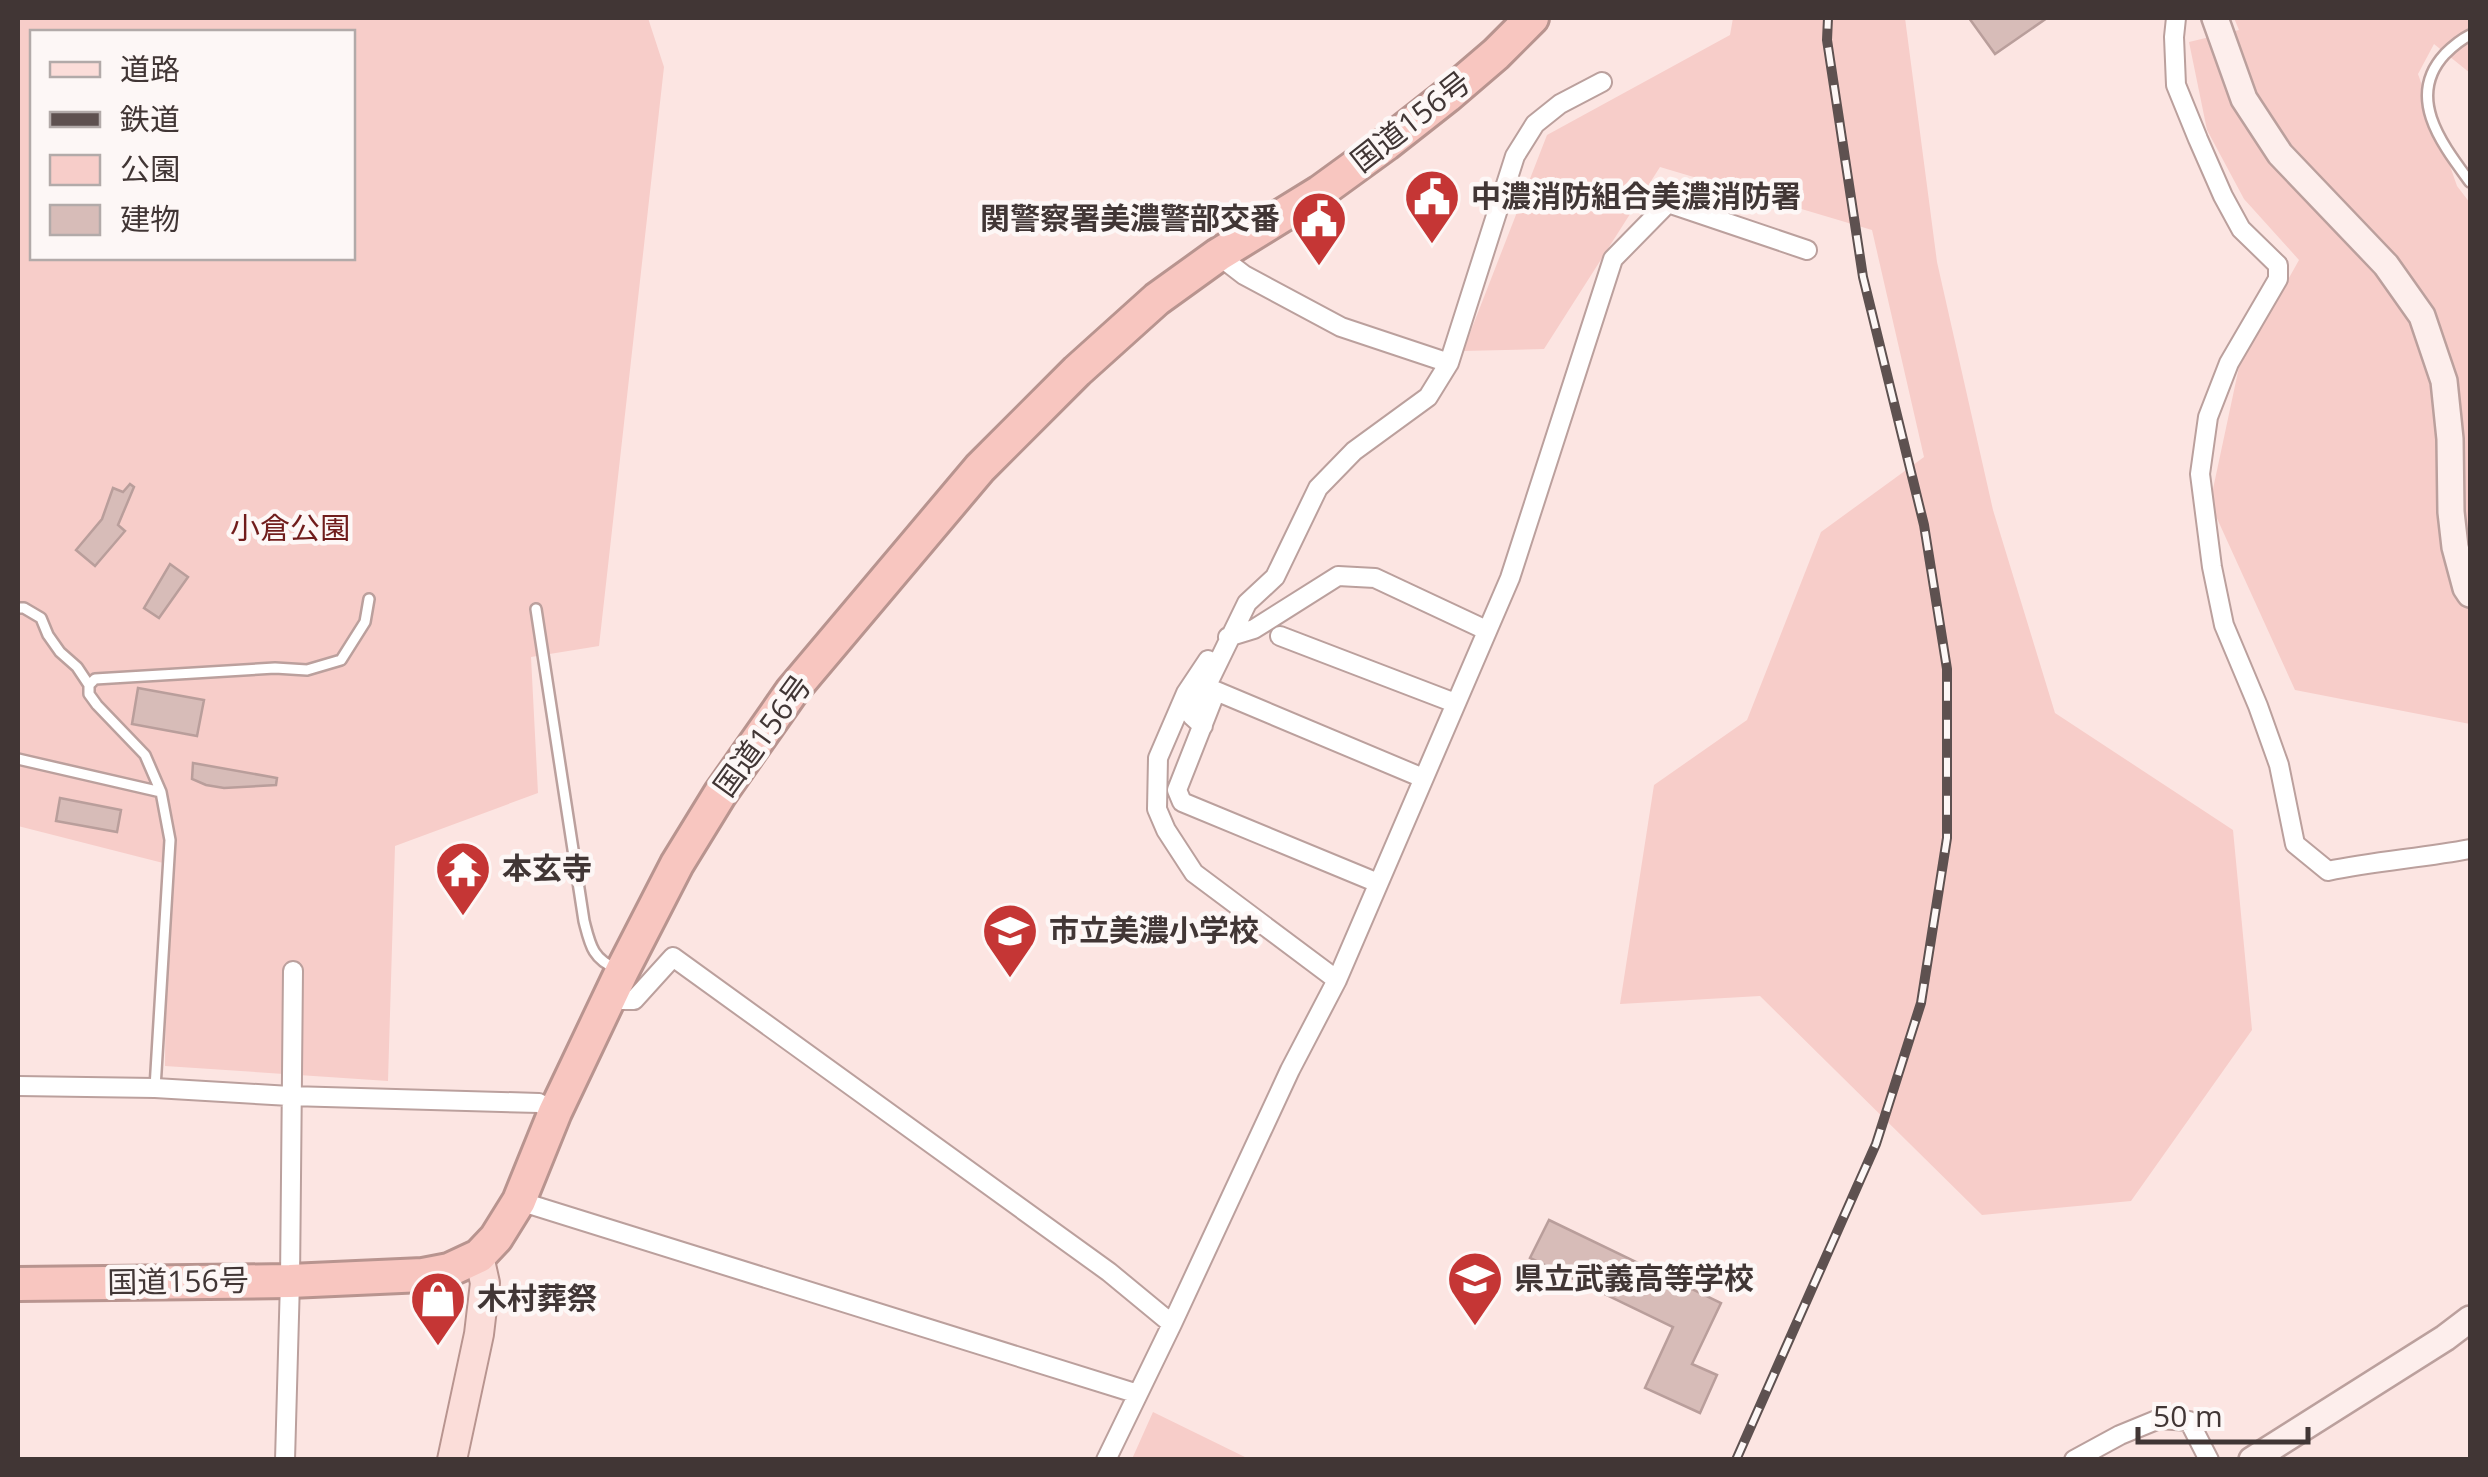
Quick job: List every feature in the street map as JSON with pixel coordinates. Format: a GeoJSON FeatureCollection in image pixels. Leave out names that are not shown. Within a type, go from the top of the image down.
{"type":"FeatureCollection","features":[{"type":"Feature","properties":{"kind":"highway","name":"国道156号"},"geometry":{"type":"LineString","coordinates":[[18,1284],[290,1281],[423,1275],[450,1270],[479,1256],[496,1238],[519,1201],[554,1112],[615,986],[677,864],[720,794],[804,676],[980,468],[1104,346],[1158,300],[1218,254],[1320,192],[1386,144],[1484,65],[1532,18]]}},
{"type":"Feature","properties":{"kind":"main road"},"geometry":{"type":"LineString","coordinates":[[452,1460],[479,1334],[485,1284],[479,1256]]}},
{"type":"Feature","properties":{"kind":"street"},"geometry":{"type":"LineString","coordinates":[[2176,18],[2176,85],[2198,139],[2241,229],[2278,265],[2278,279],[2229,363],[2208,418],[2200,474],[2224,625],[2278,765],[2295,844],[2328,871],[2470,849]]}},
{"type":"Feature","properties":{"kind":"street"},"geometry":{"type":"LineString","coordinates":[[2215,18],[2244,99],[2280,154],[2386,265],[2422,316],[2444,381],[2450,439],[2450,512],[2455,548],[2470,594]]}},
{"type":"Feature","properties":{"kind":"street"},"geometry":{"type":"LineString","coordinates":[[1203,726],[1192,716],[1247,603],[1275,577],[1318,488],[1354,451],[1428,397],[1449,364],[1515,156],[1536,124],[1560,104],[1602,82]]}},
{"type":"Feature","properties":{"kind":"street"},"geometry":{"type":"LineString","coordinates":[[1106,1460],[1290,1070],[1337,980],[1510,578],[1614,259],[1668,203],[1808,250]]}},
{"type":"Feature","properties":{"kind":"street"},"geometry":{"type":"LineString","coordinates":[[1218,254],[1244,275],[1341,328],[1449,364]]}},
{"type":"Feature","properties":{"kind":"street"},"geometry":{"type":"LineString","coordinates":[[1337,980],[1194,873],[1157,809],[1158,758],[1186,693],[1220,641],[1254,630],[1338,576],[1375,578],[1486,630]]}},
{"type":"Feature","properties":{"kind":"street"},"geometry":{"type":"LineString","coordinates":[[1280,636],[1455,704]]}},
{"type":"Feature","properties":{"kind":"street"},"geometry":{"type":"LineString","coordinates":[[1378,883],[1182,802],[1177,790],[1216,690],[1423,778]]}},
{"type":"Feature","properties":{"kind":"street"},"geometry":{"type":"LineString","coordinates":[[615,986],[634,1000],[673,956],[1110,1272],[1172,1324]]}},
{"type":"Feature","properties":{"kind":"street"},"geometry":{"type":"LineString","coordinates":[[284,1460],[293,971]]}},
{"type":"Feature","properties":{"kind":"street"},"geometry":{"type":"LineString","coordinates":[[18,1086],[539,1103],[554,1112]]}},
{"type":"Feature","properties":{"kind":"street"},"geometry":{"type":"LineString","coordinates":[[519,1201],[1138,1394]]}},
{"type":"Feature","properties":{"kind":"street"},"geometry":{"type":"LineString","coordinates":[[2252,1460],[2470,1319]]}},
{"type":"Feature","properties":{"kind":"street"},"geometry":{"type":"LineString","coordinates":[[2074,1460],[2159,1419],[2189,1421],[2209,1460]]}},
{"type":"Feature","properties":{"kind":"lane"},"geometry":{"type":"LineString","coordinates":[[2470,35],[2454,44],[2432,70],[2426,102],[2445,148],[2470,182]]}},
{"type":"Feature","properties":{"kind":"lane"},"geometry":{"type":"LineString","coordinates":[[89,685],[94,678],[275,668],[307,670],[341,660],[365,622],[369,600]]}},
{"type":"Feature","properties":{"kind":"lane"},"geometry":{"type":"LineString","coordinates":[[18,608],[40,618],[60,652],[89,685],[89,694],[97,705],[145,755],[161,792],[170,840],[155,1088]]}},
{"type":"Feature","properties":{"kind":"lane"},"geometry":{"type":"LineString","coordinates":[[536,609],[584,920],[591,946],[615,986]]}},
{"type":"Feature","properties":{"kind":"lane"},"geometry":{"type":"LineString","coordinates":[[18,759],[161,792]]}},
{"type":"Feature","properties":{"kind":"green space","name":"小倉公園"},"geometry":{"type":"Polygon","coordinates":[[[648,18],[664,67],[599,646],[531,657],[538,793],[395,846],[388,1081],[165,1066],[167,864],[18,826],[18,20],[648,18]]]}},
{"type":"Feature","properties":{"kind":"green space"},"geometry":{"type":"Polygon","coordinates":[[[1733,18],[1905,18],[1937,262],[1993,510],[2055,713],[2233,830],[2252,1030],[2131,1201],[1982,1215],[1760,996],[1620,1004],[1654,785],[1747,720],[1821,532],[1924,457],[1872,230],[1660,167],[1544,349],[1463,351],[1547,135],[1730,35],[1733,18]]]}},
{"type":"Feature","properties":{"kind":"green space"},"geometry":{"type":"Polygon","coordinates":[[[2234,18],[2470,18],[2470,73],[2434,44],[2418,74],[2457,186],[2470,203],[2470,724],[2295,690],[2210,503],[2239,367],[2299,260],[2244,199],[2207,130],[2189,42],[2239,30],[2234,18]]]}},
{"type":"Feature","properties":{"kind":"green space"},"geometry":{"type":"Polygon","coordinates":[[[1153,1412],[1249,1459],[1132,1459],[1153,1412]]]}},
{"type":"Feature","properties":{"kind":"building"},"geometry":{"type":"Polygon","coordinates":[[[1969,18],[2047,18],[1995,54],[1969,18]]]}},
{"type":"Feature","properties":{"kind":"building"},"geometry":{"type":"Polygon","coordinates":[[[130,484],[134,487],[118,525],[125,531],[95,566],[76,550],[102,519],[113,488],[123,492],[130,484]]]}},
{"type":"Feature","properties":{"kind":"building"},"geometry":{"type":"Polygon","coordinates":[[[170,564],[188,577],[159,618],[144,608],[170,564]]]}},
{"type":"Feature","properties":{"kind":"building"},"geometry":{"type":"Polygon","coordinates":[[[138,688],[204,700],[197,736],[132,724],[138,688]]]}},
{"type":"Feature","properties":{"kind":"building"},"geometry":{"type":"Polygon","coordinates":[[[193,763],[277,778],[276,785],[206,785],[192,779],[193,763]]]}},
{"type":"Feature","properties":{"kind":"building"},"geometry":{"type":"Polygon","coordinates":[[[60,798],[121,810],[117,832],[56,821],[60,798]]]}},
{"type":"Feature","properties":{"kind":"building"},"geometry":{"type":"Polygon","coordinates":[[[1549,1220],[1721,1303],[1692,1364],[1717,1375],[1700,1413],[1645,1388],[1673,1327],[1530,1258],[1549,1220]]]}},
{"type":"Feature","properties":{"kind":"railway"},"geometry":{"type":"LineString","coordinates":[[1736,1460],[1876,1144],[1921,1003],[1947,838],[1947,669],[1924,525],[1863,277],[1827,40],[1828,18]]}},
{"type":"Feature","properties":{"kind":"place","name":"中濃消防組合美濃消防署"},"geometry":{"type":"Point","coordinates":[1432,246]}},
{"type":"Feature","properties":{"kind":"place","name":"関警察署美濃警部交番"},"geometry":{"type":"Point","coordinates":[1319,268]}},
{"type":"Feature","properties":{"kind":"place","name":"本玄寺"},"geometry":{"type":"Point","coordinates":[463,918]}},
{"type":"Feature","properties":{"kind":"place","name":"市立美濃小学校"},"geometry":{"type":"Point","coordinates":[1010,980]}},
{"type":"Feature","properties":{"kind":"place","name":"県立武義高等学校"},"geometry":{"type":"Point","coordinates":[1475,1328]}},
{"type":"Feature","properties":{"kind":"place","name":"木村葬祭"},"geometry":{"type":"Point","coordinates":[438,1348]}}]}
